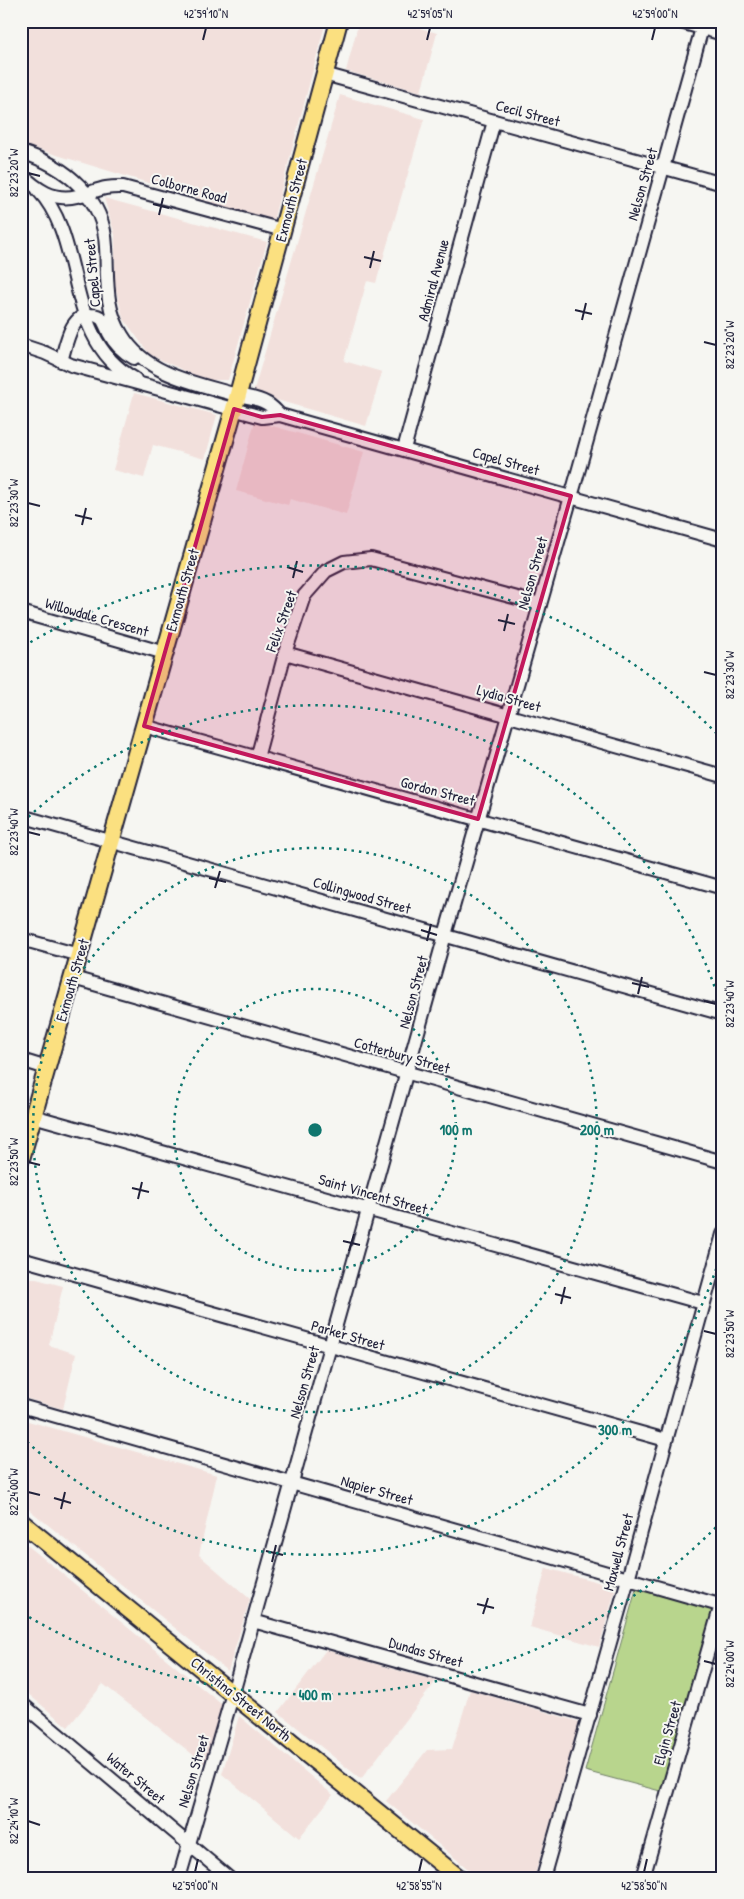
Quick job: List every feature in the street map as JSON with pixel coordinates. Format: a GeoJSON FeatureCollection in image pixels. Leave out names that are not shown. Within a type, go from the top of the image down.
{"type":"FeatureCollection","features":[{"type":"Feature","properties":{"kind":"main road","name":"Exmouth Street"},"geometry":{"type":"LineString","coordinates":[[21,1158],[236,402],[339,21]]}},
{"type":"Feature","properties":{"kind":"main road","name":"Christina Street North"},"geometry":{"type":"LineString","coordinates":[[21,1522],[459,1878]]}},
{"type":"Feature","properties":{"kind":"street"},"geometry":{"type":"LineString","coordinates":[[677,21],[723,34]]}},
{"type":"Feature","properties":{"kind":"street","name":"Nelson Street"},"geometry":{"type":"LineString","coordinates":[[179,1878],[331,1347],[445,935],[571,496],[702,28]]}},
{"type":"Feature","properties":{"kind":"street","name":"Cecil Street"},"geometry":{"type":"LineString","coordinates":[[324,74],[723,184]]}},
{"type":"Feature","properties":{"kind":"street","name":"Admiral Avenue"},"geometry":{"type":"LineString","coordinates":[[404,449],[494,121]]}},
{"type":"Feature","properties":{"kind":"street"},"geometry":{"type":"LineString","coordinates":[[21,152],[54,165],[89,186],[107,185],[123,187]]}},
{"type":"Feature","properties":{"kind":"street","name":"Colborne Road"},"geometry":{"type":"LineString","coordinates":[[21,174],[46,193],[64,198],[75,197],[107,187],[123,187],[283,230]]}},
{"type":"Feature","properties":{"kind":"street"},"geometry":{"type":"LineString","coordinates":[[68,174],[87,193]]}},
{"type":"Feature","properties":{"kind":"street","name":"Capel Street"},"geometry":{"type":"LineString","coordinates":[[32,184],[48,203],[59,226],[85,315],[100,346],[124,372],[144,384]]}},
{"type":"Feature","properties":{"kind":"street","name":"Capel Street"},"geometry":{"type":"LineString","coordinates":[[87,193],[97,209],[104,229],[106,288],[111,312],[128,345],[144,360],[157,368]]}},
{"type":"Feature","properties":{"kind":"street","name":"Capel Street"},"geometry":{"type":"LineString","coordinates":[[61,361],[75,322],[85,315],[98,316],[120,349],[137,360],[236,402],[262,417],[280,415],[723,540]]}},
{"type":"Feature","properties":{"kind":"street","name":"Capel Street"},"geometry":{"type":"LineString","coordinates":[[21,345],[61,361],[102,374],[236,402]]}},
{"type":"Feature","properties":{"kind":"street","name":"Felix Street"},"geometry":{"type":"LineString","coordinates":[[257,758],[304,596],[326,571],[344,562],[371,559],[540,604]]}},
{"type":"Feature","properties":{"kind":"street","name":"Willowdale Crescent"},"geometry":{"type":"LineString","coordinates":[[21,612],[165,653]]}},
{"type":"Feature","properties":{"kind":"street","name":"Lydia Street"},"geometry":{"type":"LineString","coordinates":[[286,653],[723,776]]}},
{"type":"Feature","properties":{"kind":"street","name":"Gordon Street"},"geometry":{"type":"LineString","coordinates":[[144,726],[723,888]]}},
{"type":"Feature","properties":{"kind":"street","name":"Collingwood Street"},"geometry":{"type":"LineString","coordinates":[[21,816],[723,1014]]}},
{"type":"Feature","properties":{"kind":"street"},"geometry":{"type":"LineString","coordinates":[[21,939],[79,955]]}},
{"type":"Feature","properties":{"kind":"street","name":"Cotterbury Street"},"geometry":{"type":"LineString","coordinates":[[73,978],[723,1162]]}},
{"type":"Feature","properties":{"kind":"street"},"geometry":{"type":"LineString","coordinates":[[21,1060],[47,1068]]}},
{"type":"Feature","properties":{"kind":"street","name":"Saint Vincent Street"},"geometry":{"type":"LineString","coordinates":[[33,1116],[703,1303]]}},
{"type":"Feature","properties":{"kind":"street","name":"Maxwell Street"},"geometry":{"type":"LineString","coordinates":[[543,1878],[723,1234]]}},
{"type":"Feature","properties":{"kind":"street","name":"Parker Street"},"geometry":{"type":"LineString","coordinates":[[21,1260],[666,1440]]}},
{"type":"Feature","properties":{"kind":"street","name":"Napier Street"},"geometry":{"type":"LineString","coordinates":[[21,1406],[628,1579],[722,1603]]}},
{"type":"Feature","properties":{"kind":"street","name":"Elgin Street"},"geometry":{"type":"LineString","coordinates":[[644,1878],[722,1603]]}},
{"type":"Feature","properties":{"kind":"street","name":"Dundas Street"},"geometry":{"type":"LineString","coordinates":[[253,1621],[590,1715]]}},
{"type":"Feature","properties":{"kind":"street","name":"Water Street"},"geometry":{"type":"LineString","coordinates":[[21,1703],[229,1878]]}},
{"type":"Feature","properties":{"kind":"highlighted area"},"geometry":{"type":"Polygon","coordinates":[[[234,409],[262,417],[280,415],[571,496],[478,819],[144,726],[234,409]]]}},
{"type":"Feature","properties":{"kind":"shaded area"},"geometry":{"type":"Polygon","coordinates":[[[21,21],[326,21],[273,221],[21,144],[21,127],[30,96],[21,93],[21,21]]]}},
{"type":"Feature","properties":{"kind":"shaded area"},"geometry":{"type":"Polygon","coordinates":[[[359,21],[415,21],[413,26],[437,33],[421,92],[346,71],[359,21]]]}},
{"type":"Feature","properties":{"kind":"shaded area"},"geometry":{"type":"Polygon","coordinates":[[[340,95],[424,119],[376,283],[367,281],[344,361],[382,372],[366,426],[253,393],[340,95]]]}},
{"type":"Feature","properties":{"kind":"shaded area"},"geometry":{"type":"Polygon","coordinates":[[[104,198],[267,242],[228,380],[205,380],[150,355],[123,318],[115,286],[115,235],[104,198]]]}},
{"type":"Feature","properties":{"kind":"shaded area"},"geometry":{"type":"Polygon","coordinates":[[[134,393],[217,415],[205,459],[153,445],[144,478],[113,470],[134,393]]]}},
{"type":"Feature","properties":{"kind":"shaded area"},"geometry":{"type":"Polygon","coordinates":[[[255,421],[364,452],[346,515],[290,499],[288,505],[236,491],[255,421]]]}},
{"type":"Feature","properties":{"kind":"shaded area"},"geometry":{"type":"Polygon","coordinates":[[[21,1275],[63,1286],[49,1345],[76,1354],[63,1409],[21,1397],[21,1275]]]}},
{"type":"Feature","properties":{"kind":"shaded area"},"geometry":{"type":"Polygon","coordinates":[[[21,1419],[217,1475],[199,1555],[250,1599],[228,1671],[21,1503],[21,1419]]]}},
{"type":"Feature","properties":{"kind":"shaded area"},"geometry":{"type":"Polygon","coordinates":[[[21,1540],[226,1708],[205,1764],[103,1684],[68,1727],[21,1688],[21,1540]]]}},
{"type":"Feature","properties":{"kind":"shaded area"},"geometry":{"type":"Polygon","coordinates":[[[546,1568],[616,1587],[599,1647],[530,1627],[546,1568]]]}},
{"type":"Feature","properties":{"kind":"shaded area"},"geometry":{"type":"Polygon","coordinates":[[[326,1650],[436,1681],[361,1779],[278,1712],[326,1650]]]}},
{"type":"Feature","properties":{"kind":"shaded area"},"geometry":{"type":"Polygon","coordinates":[[[470,1690],[580,1722],[534,1878],[479,1878],[386,1801],[427,1750],[452,1749],[470,1690]]]}},
{"type":"Feature","properties":{"kind":"shaded area"},"geometry":{"type":"Polygon","coordinates":[[[239,1716],[333,1795],[299,1838],[222,1774],[239,1716]]]}},
{"type":"Feature","properties":{"kind":"green space"},"geometry":{"type":"Polygon","coordinates":[[[637,1586],[716,1609],[664,1792],[585,1771],[637,1586]]]}}]}
